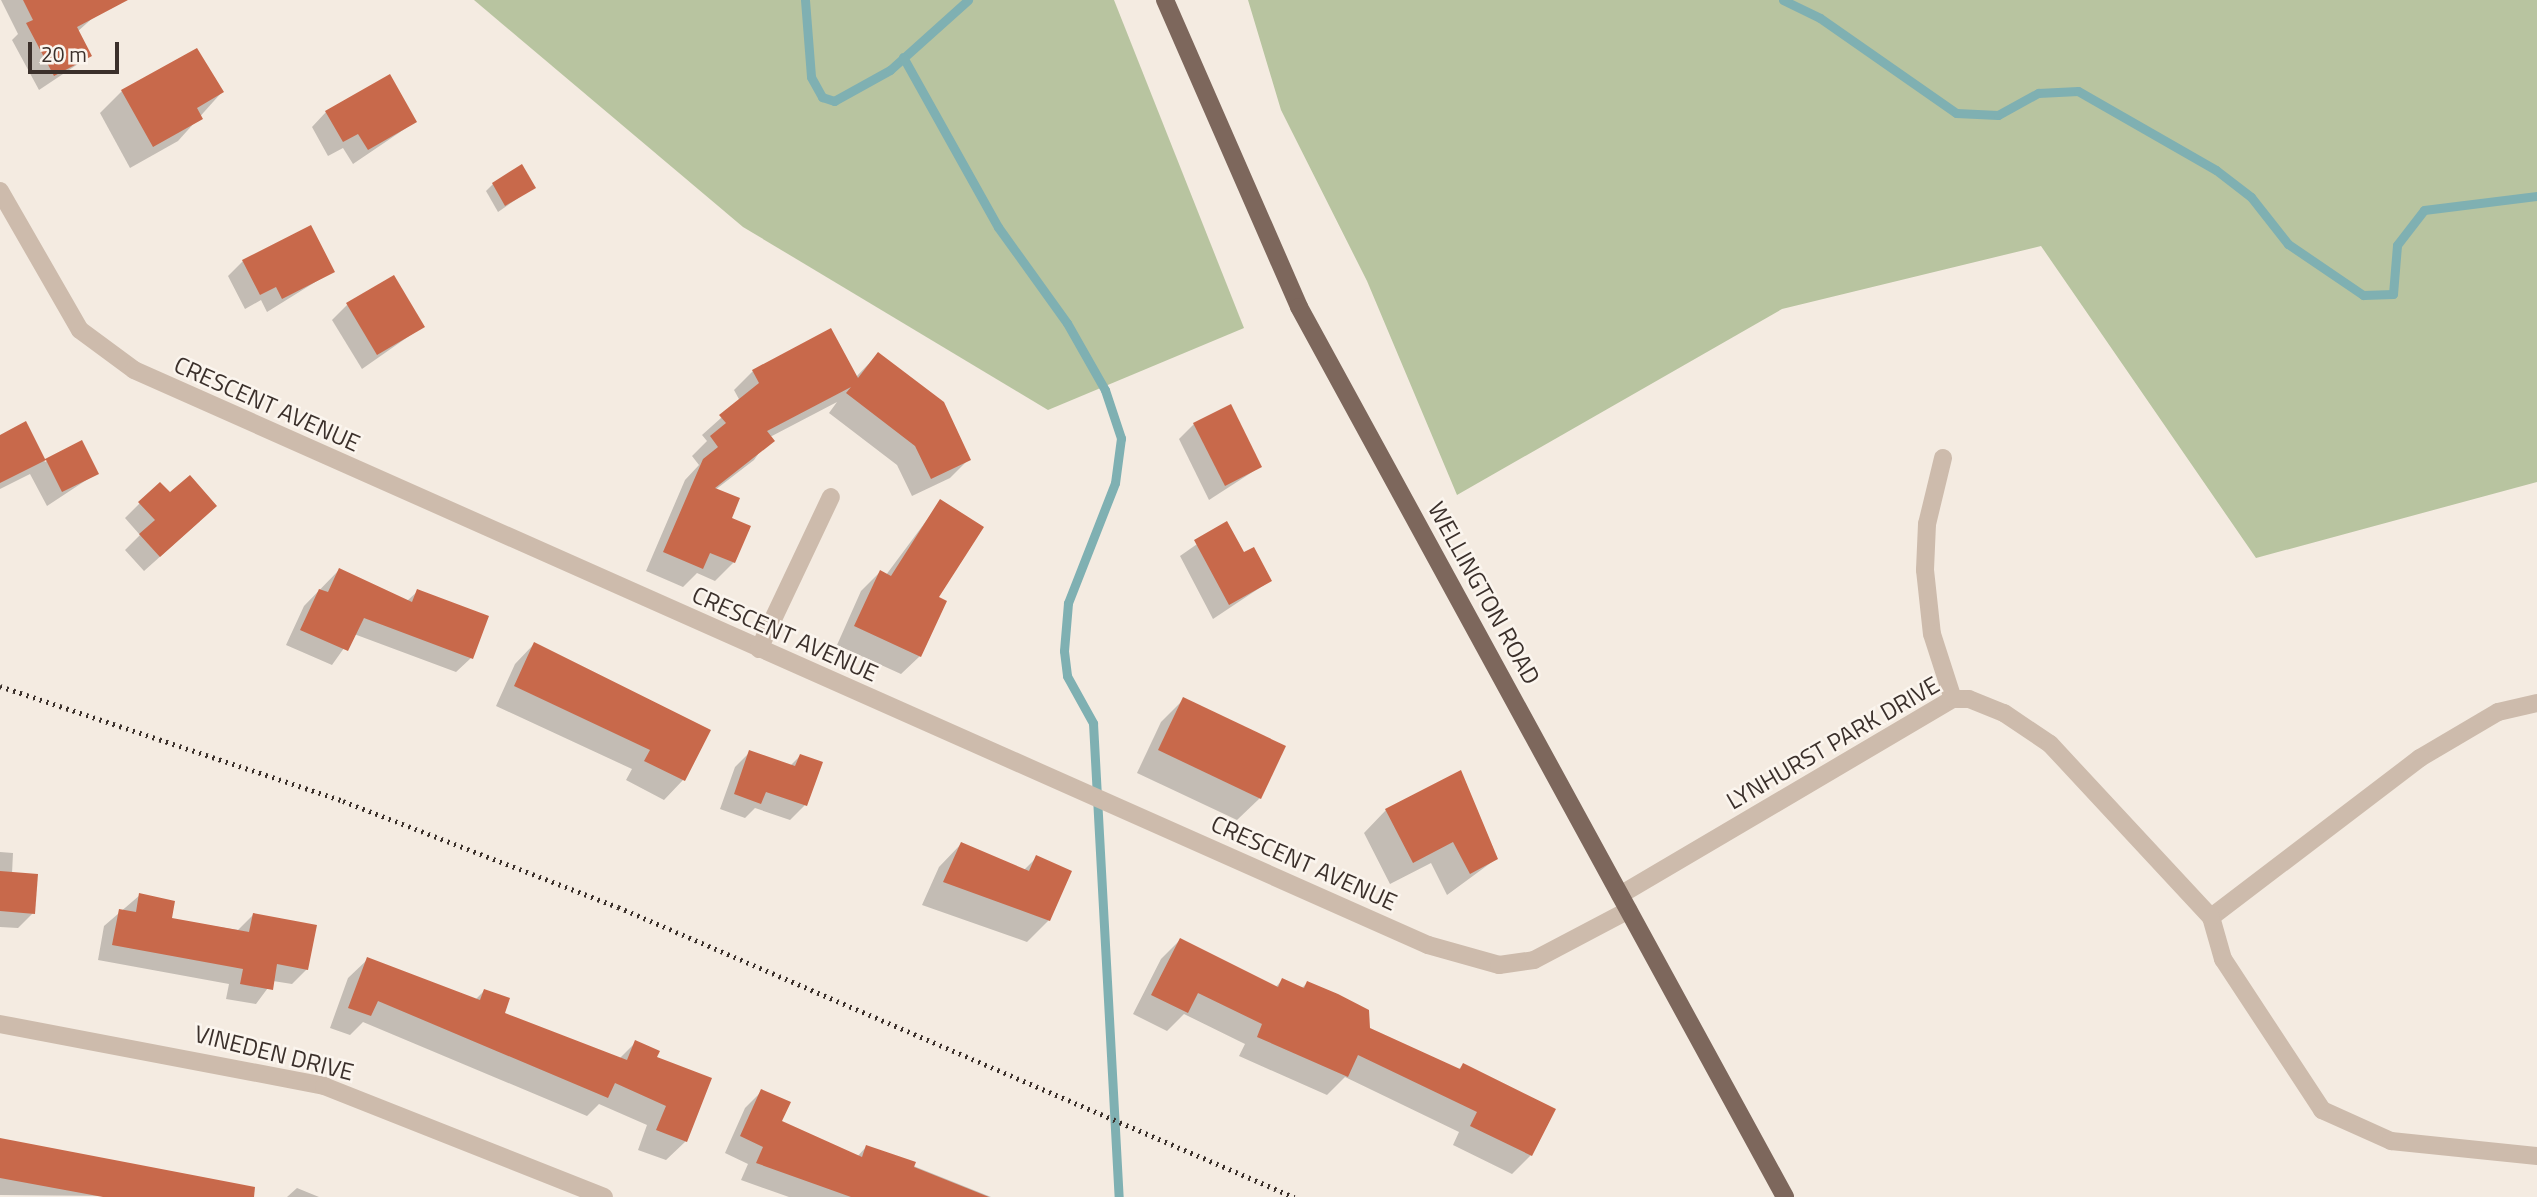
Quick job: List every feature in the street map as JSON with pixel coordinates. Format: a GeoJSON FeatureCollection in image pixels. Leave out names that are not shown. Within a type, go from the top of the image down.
{"type":"FeatureCollection","features":[{"type":"Feature","properties":{"kind":"main road","name":"WELLINGTON ROAD"},"geometry":{"type":"LineString","coordinates":[[1165,0],[1299,307],[1785,1197]]}},
{"type":"Feature","properties":{"kind":"street","name":"CRESCENT AVENUE"},"geometry":{"type":"LineString","coordinates":[[0,191],[80,330],[104,352],[759,649],[1461,958],[1499,965],[1534,960],[1624,903]]}},
{"type":"Feature","properties":{"kind":"street"},"geometry":{"type":"LineString","coordinates":[[1943,458],[1927,524],[1925,570],[1932,634],[1953,699]]}},
{"type":"Feature","properties":{"kind":"street"},"geometry":{"type":"LineString","coordinates":[[759,649],[831,497]]}},
{"type":"Feature","properties":{"kind":"street","name":"LYNHURST PARK DRIVE"},"geometry":{"type":"LineString","coordinates":[[1624,903],[1953,699],[2004,713],[2050,744],[2211,917],[2224,959],[2322,1110],[2391,1141],[2537,1156]]}},
{"type":"Feature","properties":{"kind":"street"},"geometry":{"type":"LineString","coordinates":[[2211,917],[2420,758],[2498,712],[2537,703]]}},
{"type":"Feature","properties":{"kind":"street","name":"VINEDEN DRIVE"},"geometry":{"type":"LineString","coordinates":[[0,1024],[324,1086],[604,1197]]}},
{"type":"Feature","properties":{"kind":"green space"},"geometry":{"type":"Polygon","coordinates":[[[474,0],[1114,0],[1244,328],[1048,410],[743,227],[474,0]]]}},
{"type":"Feature","properties":{"kind":"green space"},"geometry":{"type":"Polygon","coordinates":[[[1248,0],[2537,0],[2537,482],[2256,558],[2041,246],[1782,309],[1457,495],[1367,281],[1281,110],[1248,0]]]}},
{"type":"Feature","properties":{"kind":"building"},"geometry":{"type":"Polygon","coordinates":[[[23,0],[128,0],[77,27],[92,56],[54,76],[26,23],[33,20],[23,0]]]}},
{"type":"Feature","properties":{"kind":"building"},"geometry":{"type":"Polygon","coordinates":[[[197,48],[224,92],[197,108],[203,119],[153,147],[121,90],[197,48]]]}},
{"type":"Feature","properties":{"kind":"building"},"geometry":{"type":"Polygon","coordinates":[[[390,74],[417,122],[368,150],[358,134],[343,142],[325,111],[390,74]]]}},
{"type":"Feature","properties":{"kind":"building"},"geometry":{"type":"Polygon","coordinates":[[[522,164],[536,188],[505,206],[492,183],[522,164]]]}},
{"type":"Feature","properties":{"kind":"building"},"geometry":{"type":"Polygon","coordinates":[[[311,225],[335,272],[282,299],[276,287],[260,295],[242,260],[311,225]]]}},
{"type":"Feature","properties":{"kind":"building"},"geometry":{"type":"Polygon","coordinates":[[[394,275],[425,327],[377,355],[346,303],[394,275]]]}},
{"type":"Feature","properties":{"kind":"building"},"geometry":{"type":"Polygon","coordinates":[[[831,328],[858,378],[878,352],[944,402],[971,460],[931,479],[915,446],[846,393],[851,387],[767,431],[775,441],[715,488],[740,498],[732,518],[751,526],[735,563],[710,553],[703,569],[663,552],[703,459],[718,447],[710,436],[726,423],[719,415],[759,383],[752,370],[831,328]]]}},
{"type":"Feature","properties":{"kind":"building"},"geometry":{"type":"Polygon","coordinates":[[[1231,404],[1262,467],[1225,486],[1193,423],[1231,404]]]}},
{"type":"Feature","properties":{"kind":"building"},"geometry":{"type":"Polygon","coordinates":[[[26,421],[45,459],[82,440],[99,474],[62,492],[46,460],[0,483],[0,435],[26,421]]]}},
{"type":"Feature","properties":{"kind":"building"},"geometry":{"type":"Polygon","coordinates":[[[190,475],[217,506],[160,557],[139,534],[155,520],[138,502],[160,482],[170,492],[190,475]]]}},
{"type":"Feature","properties":{"kind":"building"},"geometry":{"type":"Polygon","coordinates":[[[940,499],[984,527],[939,597],[947,601],[921,657],[854,626],[880,570],[891,576],[940,499]]]}},
{"type":"Feature","properties":{"kind":"building"},"geometry":{"type":"Polygon","coordinates":[[[1227,521],[1244,552],[1254,547],[1272,581],[1229,605],[1194,540],[1227,521]]]}},
{"type":"Feature","properties":{"kind":"building"},"geometry":{"type":"Polygon","coordinates":[[[339,568],[412,602],[417,589],[489,616],[473,659],[364,618],[348,651],[300,630],[319,589],[328,592],[339,568]]]}},
{"type":"Feature","properties":{"kind":"building"},"geometry":{"type":"Polygon","coordinates":[[[534,642],[711,730],[685,781],[644,761],[650,750],[514,686],[534,642]]]}},
{"type":"Feature","properties":{"kind":"building"},"geometry":{"type":"Polygon","coordinates":[[[1183,697],[1286,746],[1261,799],[1158,750],[1183,697]]]}},
{"type":"Feature","properties":{"kind":"building"},"geometry":{"type":"Polygon","coordinates":[[[749,750],[795,766],[800,754],[823,762],[807,806],[766,792],[761,804],[734,794],[749,750]]]}},
{"type":"Feature","properties":{"kind":"building"},"geometry":{"type":"Polygon","coordinates":[[[1461,770],[1498,859],[1470,874],[1453,842],[1413,863],[1385,809],[1461,770]]]}},
{"type":"Feature","properties":{"kind":"building"},"geometry":{"type":"Polygon","coordinates":[[[961,842],[1029,871],[1036,855],[1072,871],[1050,921],[943,882],[961,842]]]}},
{"type":"Feature","properties":{"kind":"building"},"geometry":{"type":"Polygon","coordinates":[[[0,871],[38,874],[35,914],[0,911],[0,871]]]}},
{"type":"Feature","properties":{"kind":"building"},"geometry":{"type":"Polygon","coordinates":[[[139,893],[175,901],[172,918],[249,932],[253,913],[317,925],[308,970],[277,964],[273,990],[240,984],[243,969],[112,945],[119,909],[136,912],[139,893]]]}},
{"type":"Feature","properties":{"kind":"building"},"geometry":{"type":"Polygon","coordinates":[[[1180,938],[1278,987],[1282,978],[1304,988],[1307,981],[1338,994],[1369,1010],[1370,1028],[1460,1069],[1463,1063],[1556,1109],[1532,1156],[1470,1126],[1477,1112],[1358,1055],[1348,1077],[1257,1037],[1262,1024],[1198,993],[1188,1013],[1151,995],[1180,938]]]}},
{"type":"Feature","properties":{"kind":"building"},"geometry":{"type":"Polygon","coordinates":[[[367,957],[480,1000],[484,989],[510,998],[505,1013],[627,1060],[635,1040],[660,1051],[657,1057],[712,1078],[687,1142],[656,1130],[666,1106],[615,1083],[608,1098],[378,1001],[371,1016],[348,1008],[367,957]]]}},
{"type":"Feature","properties":{"kind":"building"},"geometry":{"type":"Polygon","coordinates":[[[761,1089],[791,1102],[782,1121],[862,1157],[866,1145],[916,1162],[914,1167],[989,1197],[851,1197],[756,1163],[763,1147],[740,1136],[761,1089]]]}},
{"type":"Feature","properties":{"kind":"building"},"geometry":{"type":"Polygon","coordinates":[[[0,1138],[255,1187],[254,1197],[103,1197],[0,1178],[0,1138]]]}},
{"type":"Feature","properties":{"kind":"waterway"},"geometry":{"type":"LineString","coordinates":[[805,0],[811,77],[822,97],[834,101],[890,70],[968,0]]}},
{"type":"Feature","properties":{"kind":"waterway"},"geometry":{"type":"LineString","coordinates":[[1783,0],[1820,18],[1956,113],[1998,115],[2038,93],[2078,91],[2216,170],[2251,197],[2288,244],[2363,295],[2393,294],[2397,245],[2424,210],[2537,196]]}},
{"type":"Feature","properties":{"kind":"waterway"},"geometry":{"type":"LineString","coordinates":[[903,57],[998,227],[1067,323],[1105,390],[1121,438],[1115,483],[1068,603],[1064,651],[1067,676],[1093,723],[1119,1197]]}},
{"type":"Feature","properties":{"kind":"railway"},"geometry":{"type":"LineString","coordinates":[[0,686],[343,801],[618,907],[1294,1197]]}}]}
